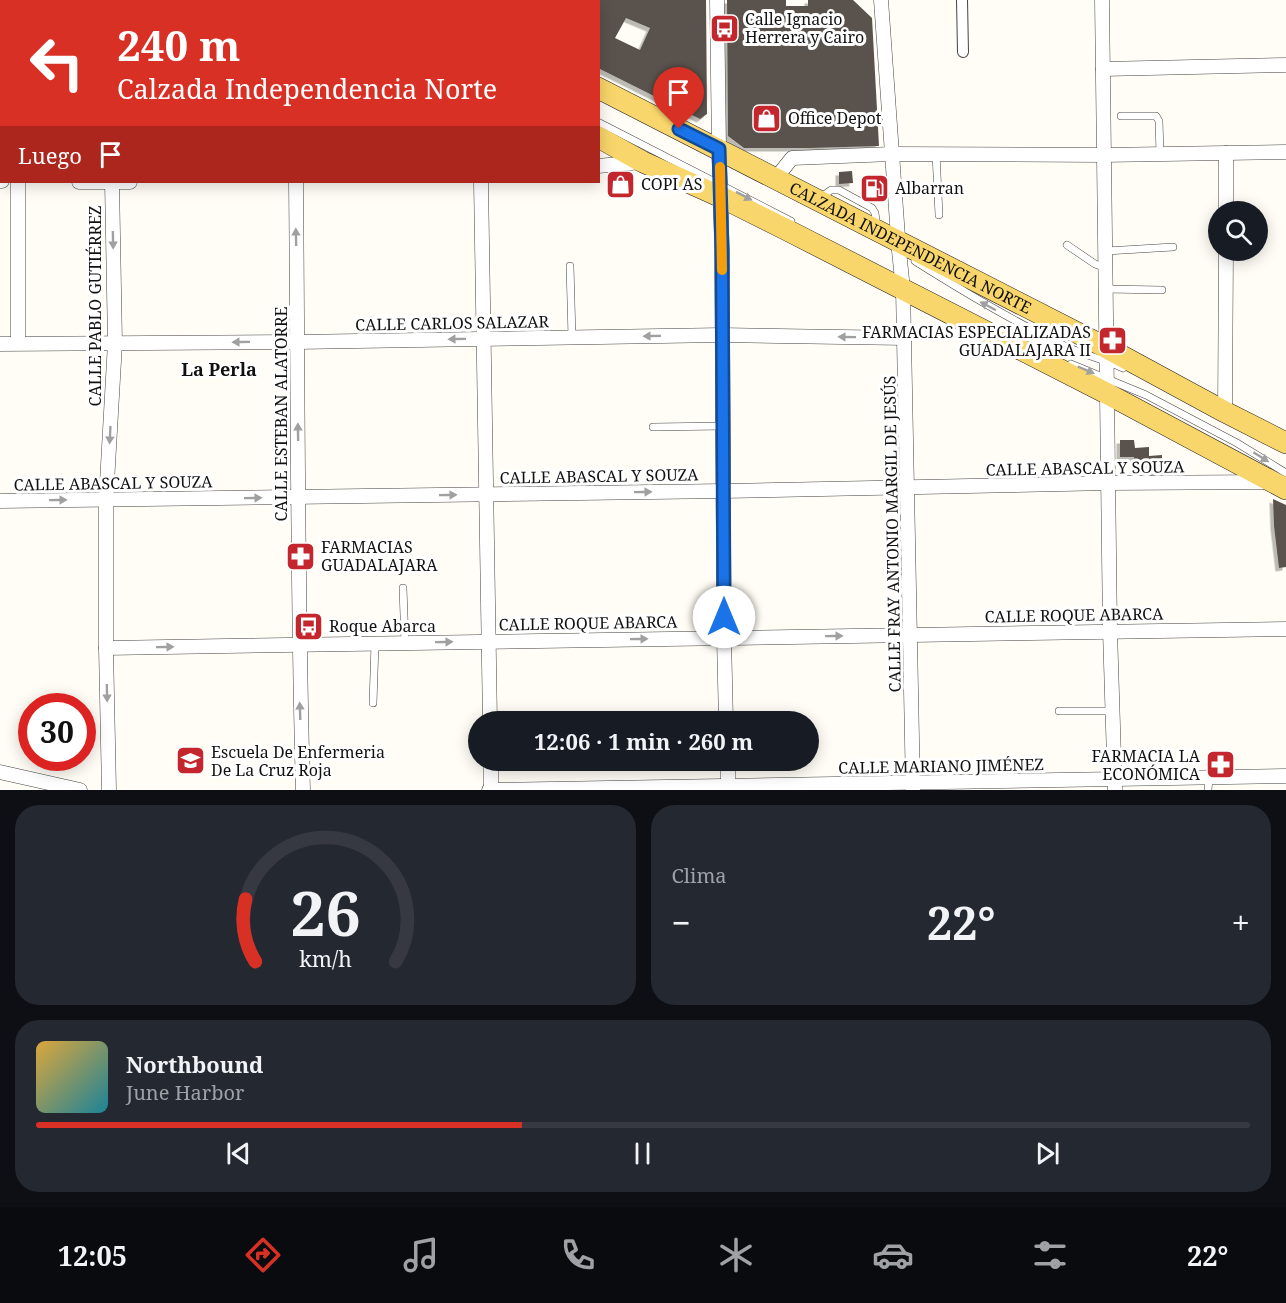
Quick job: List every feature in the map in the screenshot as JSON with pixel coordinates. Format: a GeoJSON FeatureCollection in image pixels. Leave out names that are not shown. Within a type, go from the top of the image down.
{"type":"FeatureCollection","features":[{"type":"Feature","properties":{"kind":"main road","name":"CALZADA INDEPENDENCIA NORTE"},"geometry":{"type":"LineString","coordinates":[[600,89],[719,157],[776,178],[818,199],[891,242],[1107,354],[1286,443]]}},
{"type":"Feature","properties":{"kind":"main road"},"geometry":{"type":"LineString","coordinates":[[600,138],[643,162],[721,190],[902,281],[1107,386],[1281,481]]}},
{"type":"Feature","properties":{"kind":"street"},"geometry":{"type":"LineString","coordinates":[[717,0],[726,711]]}},
{"type":"Feature","properties":{"kind":"street","name":"CALLE FRAY ANTONIO MARGIL DE JESÚS"},"geometry":{"type":"LineString","coordinates":[[882,0],[892,154],[891,242],[902,281],[905,338],[913,786]]}},
{"type":"Feature","properties":{"kind":"street"},"geometry":{"type":"LineString","coordinates":[[962,0],[963,52]]}},
{"type":"Feature","properties":{"kind":"street"},"geometry":{"type":"LineString","coordinates":[[1102,0],[1110,631],[1115,785]]}},
{"type":"Feature","properties":{"kind":"street"},"geometry":{"type":"LineString","coordinates":[[1102,69],[1286,64]]}},
{"type":"Feature","properties":{"kind":"street"},"geometry":{"type":"LineString","coordinates":[[1226,153],[1226,201]]}},
{"type":"Feature","properties":{"kind":"street"},"geometry":{"type":"LineString","coordinates":[[776,178],[792,158],[892,154],[1286,153]]}},
{"type":"Feature","properties":{"kind":"street"},"geometry":{"type":"LineString","coordinates":[[600,166],[643,162]]}},
{"type":"Feature","properties":{"kind":"street"},"geometry":{"type":"LineString","coordinates":[[18,183],[18,343]]}},
{"type":"Feature","properties":{"kind":"street","name":"CALLE PABLO GUTIÉRREZ"},"geometry":{"type":"LineString","coordinates":[[109,790],[106,500],[115,343],[112,183]]}},
{"type":"Feature","properties":{"kind":"street","name":"CALLE ESTEBAN ALATORRE"},"geometry":{"type":"LineString","coordinates":[[296,183],[298,645],[303,790]]}},
{"type":"Feature","properties":{"kind":"street"},"geometry":{"type":"LineString","coordinates":[[481,183],[490,711]]}},
{"type":"Feature","properties":{"kind":"street"},"geometry":{"type":"LineString","coordinates":[[1225,412],[1226,261]]}},
{"type":"Feature","properties":{"kind":"street","name":"CALLE CARLOS SALAZAR"},"geometry":{"type":"LineString","coordinates":[[0,344],[722,335],[905,338]]}},
{"type":"Feature","properties":{"kind":"street","name":"CALLE ABASCAL Y SOUZA"},"geometry":{"type":"LineString","coordinates":[[0,501],[1281,481]]}},
{"type":"Feature","properties":{"kind":"street","name":"CALLE ROQUE ABARCA"},"geometry":{"type":"LineString","coordinates":[[106,648],[1286,629]]}},
{"type":"Feature","properties":{"kind":"street"},"geometry":{"type":"LineString","coordinates":[[491,771],[491,790]]}},
{"type":"Feature","properties":{"kind":"street"},"geometry":{"type":"LineString","coordinates":[[728,771],[728,788]]}},
{"type":"Feature","properties":{"kind":"street"},"geometry":{"type":"LineString","coordinates":[[0,772],[80,790]]}},
{"type":"Feature","properties":{"kind":"street","name":"CALLE MARIANO JIMÉNEZ"},"geometry":{"type":"LineString","coordinates":[[491,790],[1209,784],[1286,776]]}},
{"type":"Feature","properties":{"kind":"lane"},"geometry":{"type":"LineString","coordinates":[[1121,116],[1156,116],[1159,121],[1160,154]]}},
{"type":"Feature","properties":{"kind":"lane"},"geometry":{"type":"LineString","coordinates":[[600,123],[721,190],[801,226]]}},
{"type":"Feature","properties":{"kind":"lane"},"geometry":{"type":"LineString","coordinates":[[936,154],[939,215]]}},
{"type":"Feature","properties":{"kind":"lane"},"geometry":{"type":"LineString","coordinates":[[1067,245],[1106,269]]}},
{"type":"Feature","properties":{"kind":"lane"},"geometry":{"type":"LineString","coordinates":[[1106,251],[1173,248]]}},
{"type":"Feature","properties":{"kind":"lane"},"geometry":{"type":"LineString","coordinates":[[570,266],[572,338]]}},
{"type":"Feature","properties":{"kind":"lane"},"geometry":{"type":"LineString","coordinates":[[1107,289],[1162,290]]}},
{"type":"Feature","properties":{"kind":"lane"},"geometry":{"type":"LineString","coordinates":[[974,316],[984,321]]}},
{"type":"Feature","properties":{"kind":"lane"},"geometry":{"type":"LineString","coordinates":[[1107,354],[1134,373]]}},
{"type":"Feature","properties":{"kind":"lane"},"geometry":{"type":"LineString","coordinates":[[1064,361],[1107,386]]}},
{"type":"Feature","properties":{"kind":"lane"},"geometry":{"type":"LineString","coordinates":[[1144,377],[1286,450]]}},
{"type":"Feature","properties":{"kind":"lane"},"geometry":{"type":"LineString","coordinates":[[653,426],[723,426]]}},
{"type":"Feature","properties":{"kind":"lane"},"geometry":{"type":"LineString","coordinates":[[403,588],[405,643]]}},
{"type":"Feature","properties":{"kind":"lane"},"geometry":{"type":"LineString","coordinates":[[373,703],[375,644]]}},
{"type":"Feature","properties":{"kind":"lane"},"geometry":{"type":"LineString","coordinates":[[1059,711],[1113,711]]}},
{"type":"Feature","properties":{"kind":"building"},"geometry":{"type":"Polygon","coordinates":[[[600,0],[706,0],[707,114],[700,119],[600,69],[600,0]],[[626,18],[615,38],[640,50],[650,28],[626,18]]]}},
{"type":"Feature","properties":{"kind":"building"},"geometry":{"type":"Polygon","coordinates":[[[727,0],[786,0],[786,6],[808,6],[808,0],[853,0],[872,18],[879,146],[744,148],[728,136],[727,0]]]}},
{"type":"Feature","properties":{"kind":"building","name":"Albarran"},"geometry":{"type":"Polygon","coordinates":[[[852,171],[853,183],[839,184],[839,172],[852,171]]]}},
{"type":"Feature","properties":{"kind":"building","name":"Albarran"},"geometry":{"type":"Polygon","coordinates":[[[867,181],[881,181],[881,195],[867,195],[867,181]]]}},
{"type":"Feature","properties":{"kind":"building"},"geometry":{"type":"Polygon","coordinates":[[[1120,440],[1134,440],[1135,448],[1149,447],[1149,456],[1162,455],[1162,472],[1149,473],[1149,463],[1134,464],[1134,457],[1120,457],[1120,440]]]}},
{"type":"Feature","properties":{"kind":"building"},"geometry":{"type":"Polygon","coordinates":[[[1273,499],[1286,505],[1286,567],[1279,568],[1274,526],[1273,499]]]}},
{"type":"Feature","properties":{"kind":"slow traffic"},"geometry":{"type":"LineString","coordinates":[[720,167],[722,270]]}},
{"type":"Feature","properties":{"kind":"place","name":"Calle Ignacio Herrera y Cairo"},"geometry":{"type":"Point","coordinates":[724,28]}},
{"type":"Feature","properties":{"kind":"place","name":"Office Depot"},"geometry":{"type":"Point","coordinates":[767,118]}},
{"type":"Feature","properties":{"kind":"place","name":"COPI AS"},"geometry":{"type":"Point","coordinates":[620,184]}},
{"type":"Feature","properties":{"kind":"place","name":"Albarran"},"geometry":{"type":"Point","coordinates":[874,188]}},
{"type":"Feature","properties":{"kind":"place","name":"FARMACIAS ESPECIALIZADAS GUADALAJARA II"},"geometry":{"type":"Point","coordinates":[1112,341]}},
{"type":"Feature","properties":{"kind":"place","name":"FARMACIAS GUADALAJARA"},"geometry":{"type":"Point","coordinates":[300,556]}},
{"type":"Feature","properties":{"kind":"place","name":"Roque Abarca"},"geometry":{"type":"Point","coordinates":[308,626]}},
{"type":"Feature","properties":{"kind":"place","name":"Escuela De Enfermeria De La Cruz Roja"},"geometry":{"type":"Point","coordinates":[190,761]}},
{"type":"Feature","properties":{"kind":"place","name":"FARMACIA LA ECONÓMICA"},"geometry":{"type":"Point","coordinates":[1221,765]}},
{"type":"Feature","properties":{"kind":"district","name":"La Perla"},"geometry":{"type":"Point","coordinates":[219,370]}},
{"type":"Feature","properties":{"kind":"route"},"geometry":{"type":"LineString","coordinates":[[679,129],[719,149],[722,250],[724,617]]}}]}
